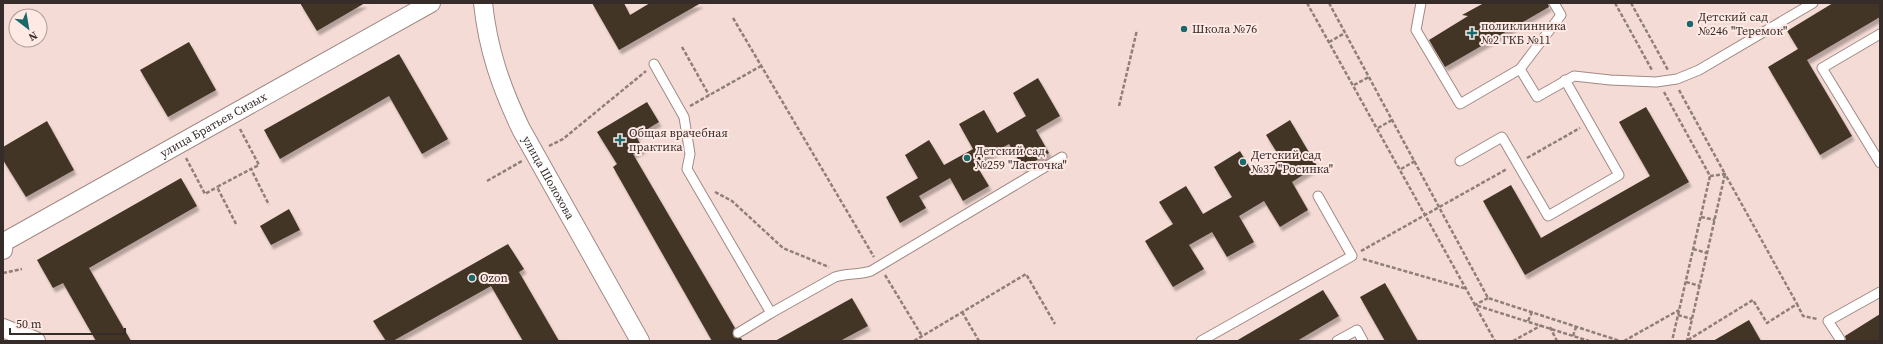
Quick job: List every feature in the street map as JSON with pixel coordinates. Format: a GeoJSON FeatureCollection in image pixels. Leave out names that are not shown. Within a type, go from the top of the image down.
{"type":"FeatureCollection","features":[{"type":"Feature","properties":{"kind":"street","name":"улица Братьев Сизых"},"geometry":{"type":"LineString","coordinates":[[3,250],[4,242],[431,3]]}},
{"type":"Feature","properties":{"kind":"street","name":"улица Шолохова"},"geometry":{"type":"LineString","coordinates":[[482,3],[489,46],[508,101],[521,129],[640,341]]}},
{"type":"Feature","properties":{"kind":"street"},"geometry":{"type":"LineString","coordinates":[[3,328],[36,341]]}},
{"type":"Feature","properties":{"kind":"lane"},"geometry":{"type":"LineString","coordinates":[[1421,3],[1416,30],[1460,104],[1520,69],[1561,15],[1554,3]]}},
{"type":"Feature","properties":{"kind":"lane"},"geometry":{"type":"LineString","coordinates":[[1520,69],[1537,97],[1565,80],[1580,75],[1600,79],[1658,81],[1673,80],[1699,70],[1813,3]]}},
{"type":"Feature","properties":{"kind":"lane"},"geometry":{"type":"LineString","coordinates":[[1880,34],[1822,68],[1880,163]]}},
{"type":"Feature","properties":{"kind":"lane"},"geometry":{"type":"LineString","coordinates":[[654,64],[684,117],[690,154],[687,169],[771,313]]}},
{"type":"Feature","properties":{"kind":"lane"},"geometry":{"type":"LineString","coordinates":[[1460,161],[1502,137],[1548,216],[1620,175],[1565,80]]}},
{"type":"Feature","properties":{"kind":"lane"},"geometry":{"type":"LineString","coordinates":[[738,334],[771,313],[844,274],[861,274],[880,266],[1062,157]]}},
{"type":"Feature","properties":{"kind":"lane"},"geometry":{"type":"LineString","coordinates":[[1201,341],[1352,256],[1318,196]]}},
{"type":"Feature","properties":{"kind":"lane"},"geometry":{"type":"LineString","coordinates":[[1840,339],[1828,321],[1880,292]]}},
{"type":"Feature","properties":{"kind":"lane"},"geometry":{"type":"LineString","coordinates":[[1337,341],[1357,330],[1363,341]]}},
{"type":"Feature","properties":{"kind":"path"},"geometry":{"type":"LineString","coordinates":[[1308,3],[1496,341]]}},
{"type":"Feature","properties":{"kind":"path"},"geometry":{"type":"LineString","coordinates":[[1329,3],[1488,298],[1620,341]]}},
{"type":"Feature","properties":{"kind":"path"},"geometry":{"type":"LineString","coordinates":[[1615,3],[1710,176],[1672,341]]}},
{"type":"Feature","properties":{"kind":"path"},"geometry":{"type":"LineString","coordinates":[[1631,3],[1803,316],[1828,321]]}},
{"type":"Feature","properties":{"kind":"path"},"geometry":{"type":"LineString","coordinates":[[733,18],[922,336]]}},
{"type":"Feature","properties":{"kind":"path"},"geometry":{"type":"LineString","coordinates":[[1118,106],[1137,30]]}},
{"type":"Feature","properties":{"kind":"path"},"geometry":{"type":"LineString","coordinates":[[1329,42],[1345,33]]}},
{"type":"Feature","properties":{"kind":"path"},"geometry":{"type":"LineString","coordinates":[[682,48],[709,95]]}},
{"type":"Feature","properties":{"kind":"path"},"geometry":{"type":"LineString","coordinates":[[563,139],[654,64]]}},
{"type":"Feature","properties":{"kind":"path"},"geometry":{"type":"LineString","coordinates":[[681,111],[761,66]]}},
{"type":"Feature","properties":{"kind":"path"},"geometry":{"type":"LineString","coordinates":[[1354,85],[1369,77]]}},
{"type":"Feature","properties":{"kind":"path"},"geometry":{"type":"LineString","coordinates":[[179,143],[205,194],[259,165],[232,114]]}},
{"type":"Feature","properties":{"kind":"path"},"geometry":{"type":"LineString","coordinates":[[1378,128],[1392,120]]}},
{"type":"Feature","properties":{"kind":"path"},"geometry":{"type":"LineString","coordinates":[[1352,256],[1589,123]]}},
{"type":"Feature","properties":{"kind":"path"},"geometry":{"type":"LineString","coordinates":[[1401,169],[1415,162]]}},
{"type":"Feature","properties":{"kind":"path"},"geometry":{"type":"LineString","coordinates":[[251,169],[270,205]]}},
{"type":"Feature","properties":{"kind":"path"},"geometry":{"type":"LineString","coordinates":[[1710,176],[1725,174]]}},
{"type":"Feature","properties":{"kind":"path"},"geometry":{"type":"LineString","coordinates":[[1687,341],[1725,174]]}},
{"type":"Feature","properties":{"kind":"path"},"geometry":{"type":"LineString","coordinates":[[694,180],[732,201],[783,248],[844,274]]}},
{"type":"Feature","properties":{"kind":"path"},"geometry":{"type":"LineString","coordinates":[[217,187],[236,224]]}},
{"type":"Feature","properties":{"kind":"path"},"geometry":{"type":"LineString","coordinates":[[1701,216],[1715,220]]}},
{"type":"Feature","properties":{"kind":"path"},"geometry":{"type":"LineString","coordinates":[[1693,249],[1707,253]]}},
{"type":"Feature","properties":{"kind":"path"},"geometry":{"type":"LineString","coordinates":[[1352,256],[1467,289]]}},
{"type":"Feature","properties":{"kind":"path"},"geometry":{"type":"LineString","coordinates":[[3,273],[22,269]]}},
{"type":"Feature","properties":{"kind":"path"},"geometry":{"type":"LineString","coordinates":[[914,341],[1026,274],[1055,324]]}},
{"type":"Feature","properties":{"kind":"path"},"geometry":{"type":"LineString","coordinates":[[1686,282],[1700,286]]}},
{"type":"Feature","properties":{"kind":"path"},"geometry":{"type":"LineString","coordinates":[[1475,305],[1488,298]]}},
{"type":"Feature","properties":{"kind":"path"},"geometry":{"type":"LineString","coordinates":[[1687,341],[1753,300],[1767,323],[1797,304]]}},
{"type":"Feature","properties":{"kind":"path"},"geometry":{"type":"LineString","coordinates":[[1475,305],[1550,327],[1589,341]]}},
{"type":"Feature","properties":{"kind":"path"},"geometry":{"type":"LineString","coordinates":[[1624,341],[1680,310]]}},
{"type":"Feature","properties":{"kind":"path"},"geometry":{"type":"LineString","coordinates":[[962,312],[979,341]]}},
{"type":"Feature","properties":{"kind":"path"},"geometry":{"type":"LineString","coordinates":[[1528,321],[1532,312]]}},
{"type":"Feature","properties":{"kind":"path"},"geometry":{"type":"LineString","coordinates":[[1678,315],[1692,318]]}},
{"type":"Feature","properties":{"kind":"path"},"geometry":{"type":"LineString","coordinates":[[1513,341],[1542,325]]}},
{"type":"Feature","properties":{"kind":"path"},"geometry":{"type":"LineString","coordinates":[[1550,327],[1557,341]]}},
{"type":"Feature","properties":{"kind":"path"},"geometry":{"type":"LineString","coordinates":[[1573,336],[1576,327]]}},
{"type":"Feature","properties":{"kind":"building"},"geometry":{"type":"Polygon","coordinates":[[[300,3],[365,3],[317,31],[300,3]]]}},
{"type":"Feature","properties":{"kind":"building"},"geometry":{"type":"Polygon","coordinates":[[[592,3],[624,3],[630,15],[650,3],[701,3],[619,50],[592,3]]]}},
{"type":"Feature","properties":{"kind":"building","name":"поликлинника №2 ГКБ №11"},"geometry":{"type":"Polygon","coordinates":[[[1484,3],[1548,3],[1549,7],[1445,67],[1429,40],[1468,16],[1462,15],[1484,3]]]}},
{"type":"Feature","properties":{"kind":"building"},"geometry":{"type":"Polygon","coordinates":[[[1833,3],[1880,3],[1880,17],[1807,60],[1852,136],[1820,155],[1768,67],[1798,49],[1787,31],[1833,3]]]}},
{"type":"Feature","properties":{"kind":"building"},"geometry":{"type":"Polygon","coordinates":[[[189,42],[216,90],[168,117],[140,70],[189,42]]]}},
{"type":"Feature","properties":{"kind":"building"},"geometry":{"type":"Polygon","coordinates":[[[399,54],[448,139],[422,154],[389,96],[280,159],[264,130],[399,54]]]}},
{"type":"Feature","properties":{"kind":"building"},"geometry":{"type":"Polygon","coordinates":[[[1038,78],[1060,116],[1036,130],[1049,153],[1023,168],[1009,144],[975,163],[989,186],[963,201],[950,178],[919,196],[926,208],[900,223],[886,197],[918,178],[905,155],[929,140],[944,165],[973,149],[959,124],[984,110],[997,133],[1026,116],[1013,93],[1038,78]]]}},
{"type":"Feature","properties":{"kind":"building"},"geometry":{"type":"Polygon","coordinates":[[[647,102],[659,122],[636,136],[643,149],[633,154],[735,328],[733,330],[733,336],[735,338],[741,338],[743,341],[712,341],[613,167],[617,164],[597,132],[647,102]]]}},
{"type":"Feature","properties":{"kind":"building"},"geometry":{"type":"Polygon","coordinates":[[[1646,107],[1689,182],[1525,275],[1483,201],[1511,185],[1541,238],[1650,176],[1619,122],[1646,107]]]}},
{"type":"Feature","properties":{"kind":"building"},"geometry":{"type":"Polygon","coordinates":[[[1290,120],[1317,166],[1292,182],[1308,210],[1280,227],[1264,201],[1239,216],[1254,242],[1227,257],[1212,232],[1189,245],[1204,269],[1173,287],[1145,241],[1173,224],[1159,202],[1186,186],[1203,214],[1232,197],[1214,167],[1240,151],[1254,175],[1281,159],[1266,135],[1290,120]]]}},
{"type":"Feature","properties":{"kind":"building"},"geometry":{"type":"Polygon","coordinates":[[[47,121],[74,170],[26,197],[3,160],[3,147],[47,121]]]}},
{"type":"Feature","properties":{"kind":"building"},"geometry":{"type":"Polygon","coordinates":[[[181,178],[197,206],[89,268],[131,341],[96,341],[63,283],[53,288],[37,260],[181,178]]]}},
{"type":"Feature","properties":{"kind":"building"},"geometry":{"type":"Polygon","coordinates":[[[289,209],[300,230],[271,245],[260,226],[289,209]]]}},
{"type":"Feature","properties":{"kind":"building"},"geometry":{"type":"Polygon","coordinates":[[[508,244],[524,269],[519,272],[559,341],[523,341],[491,286],[393,341],[386,341],[373,321],[508,244]]]}},
{"type":"Feature","properties":{"kind":"building"},"geometry":{"type":"Polygon","coordinates":[[[1385,283],[1418,341],[1385,341],[1360,297],[1385,283]]]}},
{"type":"Feature","properties":{"kind":"building"},"geometry":{"type":"Polygon","coordinates":[[[1323,290],[1339,316],[1297,341],[1236,341],[1323,290]]]}},
{"type":"Feature","properties":{"kind":"building"},"geometry":{"type":"Polygon","coordinates":[[[852,298],[868,326],[840,341],[775,341],[852,298]]]}},
{"type":"Feature","properties":{"kind":"building"},"geometry":{"type":"Polygon","coordinates":[[[1880,314],[1880,341],[1846,341],[1845,336],[1880,314]]]}},
{"type":"Feature","properties":{"kind":"building"},"geometry":{"type":"Polygon","coordinates":[[[1749,320],[1761,341],[1713,341],[1749,320]]]}},
{"type":"Feature","properties":{"kind":"place","name":"Детский сад №246 \"Теремок\""},"geometry":{"type":"Point","coordinates":[1690,24]}},
{"type":"Feature","properties":{"kind":"place","name":"Школа №76"},"geometry":{"type":"Point","coordinates":[1184,29]}},
{"type":"Feature","properties":{"kind":"place","name":"поликлинника №2 ГКБ №11"},"geometry":{"type":"Point","coordinates":[1472,33]}},
{"type":"Feature","properties":{"kind":"place","name":"Общая врачебная практика"},"geometry":{"type":"Point","coordinates":[620,140]}},
{"type":"Feature","properties":{"kind":"place","name":"Детский сад №259 \"Ласточка\""},"geometry":{"type":"Point","coordinates":[967,158]}},
{"type":"Feature","properties":{"kind":"place","name":"Детский сад №37 \"Росинка\""},"geometry":{"type":"Point","coordinates":[1243,162]}},
{"type":"Feature","properties":{"kind":"place","name":"Ozon"},"geometry":{"type":"Point","coordinates":[472,278]}}]}
